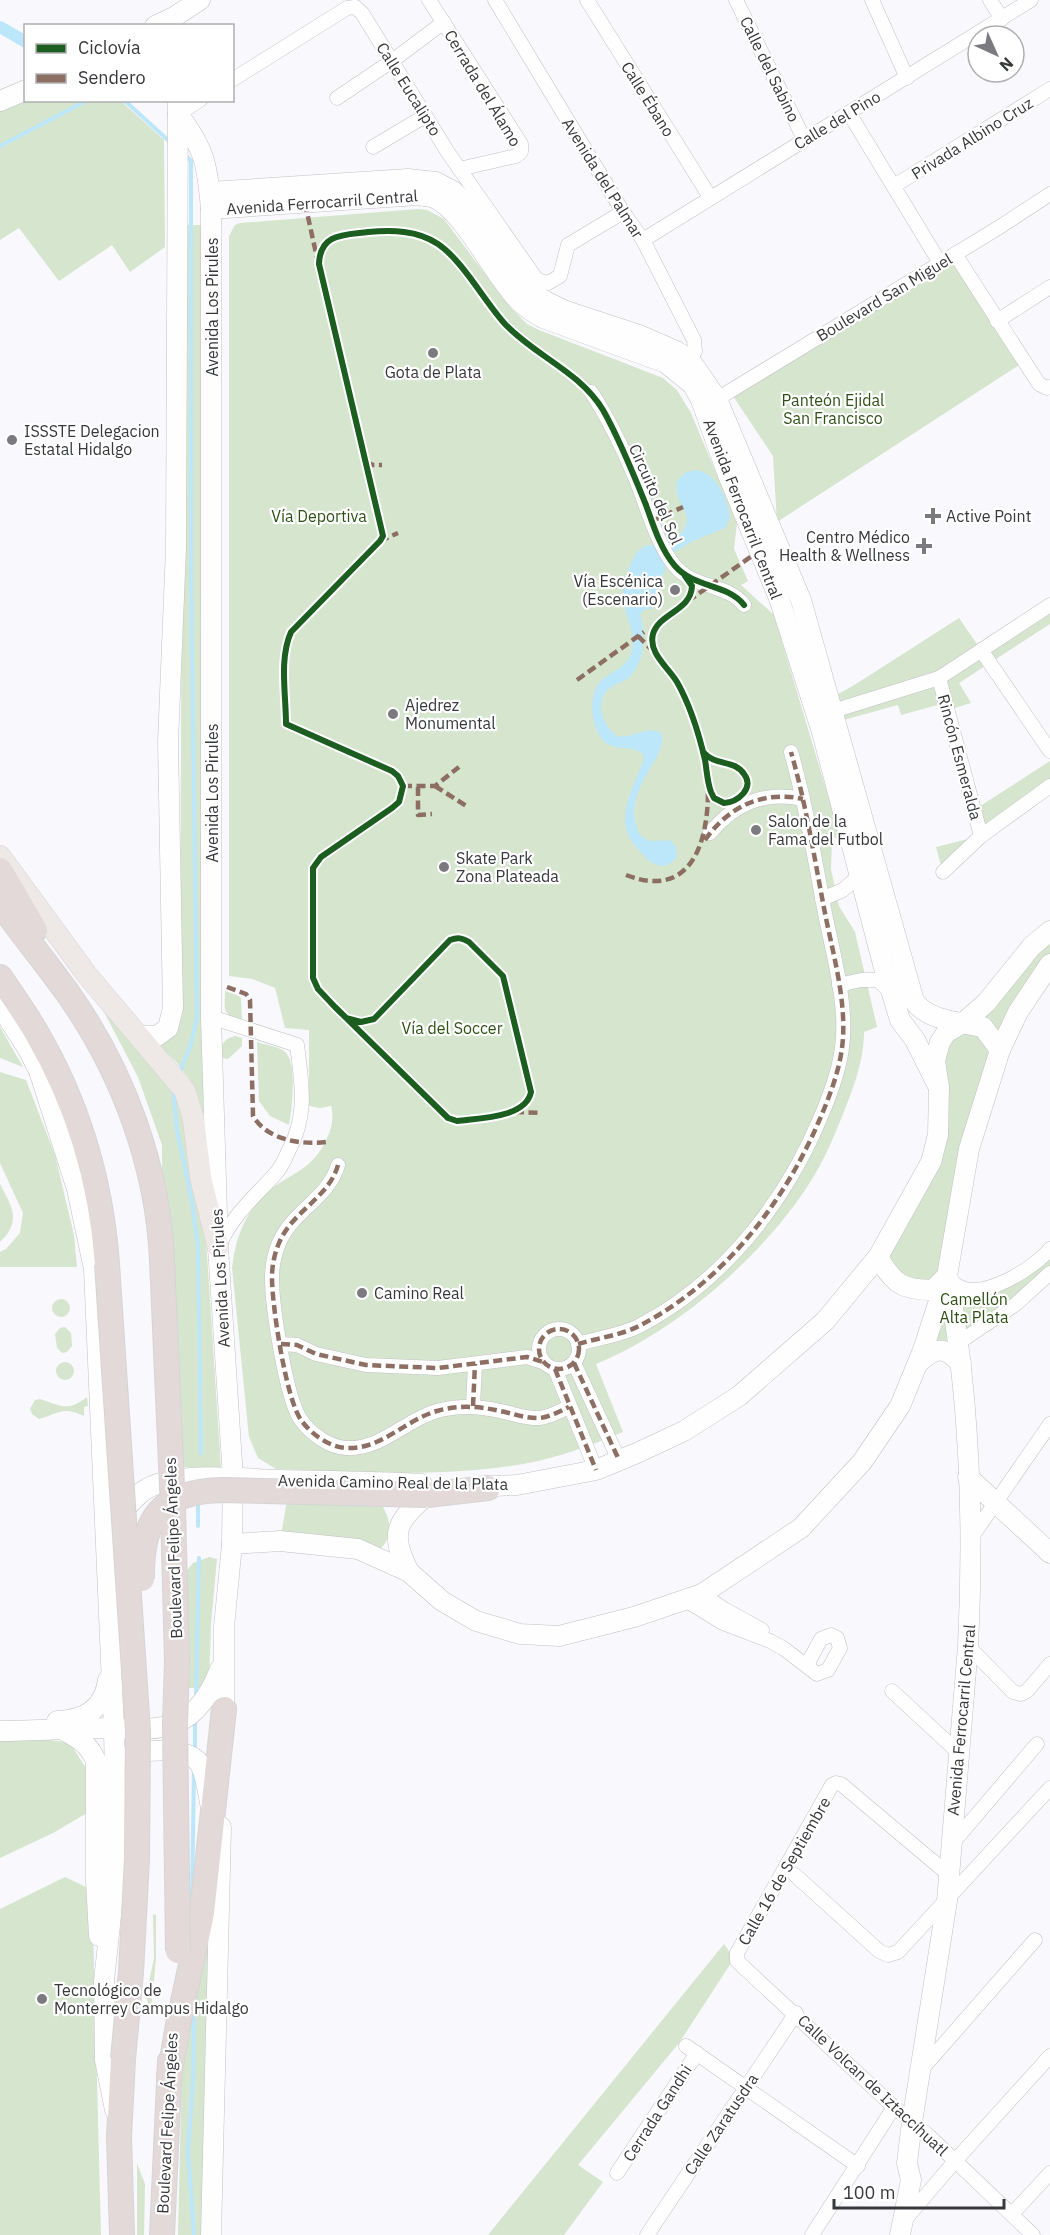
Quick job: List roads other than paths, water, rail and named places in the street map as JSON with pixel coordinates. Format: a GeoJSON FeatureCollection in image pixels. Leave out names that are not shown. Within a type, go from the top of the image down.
{"type":"FeatureCollection","features":[{"type":"Feature","properties":{"kind":"highway"},"geometry":{"type":"LineString","coordinates":[[0,870],[44,958]]}},
{"type":"Feature","properties":{"kind":"highway","name":"Boulevard Felipe Ángeles"},"geometry":{"type":"LineString","coordinates":[[0,903],[44,958],[69,995],[92,1031],[117,1080],[141,1140],[152,1185],[161,1239],[177,1661],[175,1736],[178,1951],[169,2077],[162,2235]]}},
{"type":"Feature","properties":{"kind":"highway"},"geometry":{"type":"LineString","coordinates":[[0,977],[35,1031],[59,1076],[78,1122],[91,1162],[105,1240],[138,1731],[137,1859],[119,2137],[122,2235]]}},
{"type":"Feature","properties":{"kind":"highway"},"geometry":{"type":"LineString","coordinates":[[135,1684],[142,1659],[142,1550],[154,1516],[170,1503],[192,1492],[204,1490],[427,1495],[488,1488]]}},
{"type":"Feature","properties":{"kind":"highway"},"geometry":{"type":"LineString","coordinates":[[169,2077],[202,1913],[224,1709]]}},
{"type":"Feature","properties":{"kind":"main road"},"geometry":{"type":"LineString","coordinates":[[0,856],[87,975],[185,1090],[193,1117],[201,1180],[218,1247]]}},
{"type":"Feature","properties":{"kind":"street"},"geometry":{"type":"LineString","coordinates":[[158,24],[200,0]]}},
{"type":"Feature","properties":{"kind":"street","name":"Cerrada del Álamo"},"geometry":{"type":"LineString","coordinates":[[429,0],[521,144],[521,152],[516,156],[459,169]]}},
{"type":"Feature","properties":{"kind":"street","name":"Avenida del Palmar"},"geometry":{"type":"LineString","coordinates":[[495,0],[623,212],[643,240],[694,340],[695,351],[690,360]]}},
{"type":"Feature","properties":{"kind":"street","name":"Calle Ébano"},"geometry":{"type":"LineString","coordinates":[[586,0],[710,197]]}},
{"type":"Feature","properties":{"kind":"street","name":"Calle del Sabino"},"geometry":{"type":"LineString","coordinates":[[736,0],[804,139]]}},
{"type":"Feature","properties":{"kind":"street"},"geometry":{"type":"LineString","coordinates":[[872,0],[907,78]]}},
{"type":"Feature","properties":{"kind":"street"},"geometry":{"type":"LineString","coordinates":[[990,0],[1002,19]]}},
{"type":"Feature","properties":{"kind":"street","name":"Calle del Pino"},"geometry":{"type":"LineString","coordinates":[[643,240],[1031,0]]}},
{"type":"Feature","properties":{"kind":"street","name":"Calle Eucalipto"},"geometry":{"type":"LineString","coordinates":[[234,79],[355,3],[424,116],[537,280],[548,283],[560,276],[568,245],[623,212]]}},
{"type":"Feature","properties":{"kind":"street"},"geometry":{"type":"LineString","coordinates":[[337,98],[444,22]]}},
{"type":"Feature","properties":{"kind":"street","name":"Privada Albino Cruz"},"geometry":{"type":"LineString","coordinates":[[894,186],[1050,89]]}},
{"type":"Feature","properties":{"kind":"street"},"geometry":{"type":"LineString","coordinates":[[0,101],[24,91]]}},
{"type":"Feature","properties":{"kind":"street"},"geometry":{"type":"LineString","coordinates":[[139,1036],[157,1036],[168,1028],[172,1008],[168,742],[176,548],[176,144],[178,107],[194,102]]}},
{"type":"Feature","properties":{"kind":"street","name":"Avenida Los Pirules"},"geometry":{"type":"LineString","coordinates":[[178,107],[202,151],[211,201],[211,1017],[218,1247],[233,1478],[232,1544],[224,1658]]}},
{"type":"Feature","properties":{"kind":"street"},"geometry":{"type":"LineString","coordinates":[[849,113],[940,263]]}},
{"type":"Feature","properties":{"kind":"street"},"geometry":{"type":"LineString","coordinates":[[373,147],[424,116]]}},
{"type":"Feature","properties":{"kind":"street","name":"Boulevard San Miguel"},"geometry":{"type":"LineString","coordinates":[[717,399],[1050,194]]}},
{"type":"Feature","properties":{"kind":"street","name":"Avenida Ferrocarril Central"},"geometry":{"type":"LineString","coordinates":[[211,201],[418,195],[431,197],[445,204],[456,216],[510,290],[530,310],[543,318],[676,351],[690,360],[717,399],[801,600],[914,1001],[926,1012],[983,1027],[1000,1050]]}},
{"type":"Feature","properties":{"kind":"street"},"geometry":{"type":"LineString","coordinates":[[955,254],[1039,384],[1049,388]]}},
{"type":"Feature","properties":{"kind":"street"},"geometry":{"type":"LineString","coordinates":[[997,321],[1050,287]]}},
{"type":"Feature","properties":{"kind":"street","name":"Avenida Ferrocarril Central"},"geometry":{"type":"LineString","coordinates":[[619,337],[666,363],[693,386],[701,400],[728,474],[779,598],[822,732],[900,1020],[915,1040],[939,1088]]}},
{"type":"Feature","properties":{"kind":"street","name":"Circuito del Sol"},"geometry":{"type":"LineString","coordinates":[[591,392],[617,438],[654,528],[673,564],[685,576],[716,590],[731,593],[744,605]]}},
{"type":"Feature","properties":{"kind":"street","name":"Rincón Esmeralda"},"geometry":{"type":"LineString","coordinates":[[833,711],[939,678],[1050,605]]}},
{"type":"Feature","properties":{"kind":"street"},"geometry":{"type":"LineString","coordinates":[[981,650],[1050,751]]}},
{"type":"Feature","properties":{"kind":"street","name":"Rincón Esmeralda"},"geometry":{"type":"LineString","coordinates":[[939,678],[981,836]]}},
{"type":"Feature","properties":{"kind":"street"},"geometry":{"type":"LineString","coordinates":[[578,1344],[638,1327],[675,1304],[710,1277],[753,1232],[777,1200],[805,1155],[829,1099],[842,1047],[839,985],[803,799],[791,752]]}},
{"type":"Feature","properties":{"kind":"street","name":"Rincón Esmeralda"},"geometry":{"type":"LineString","coordinates":[[943,872],[981,836],[1050,786]]}},
{"type":"Feature","properties":{"kind":"street"},"geometry":{"type":"LineString","coordinates":[[710,833],[737,807],[759,799],[778,796],[803,799]]}},
{"type":"Feature","properties":{"kind":"street"},"geometry":{"type":"LineString","coordinates":[[822,898],[843,890],[861,874]]}},
{"type":"Feature","properties":{"kind":"street","name":"Avenida Camino Real de la Plata"},"geometry":{"type":"LineString","coordinates":[[107,1536],[131,1503],[147,1489],[179,1479],[374,1481],[488,1488],[517,1485],[596,1470],[684,1431],[739,1396],[825,1321],[878,1257],[931,1162],[938,1135],[939,1088],[935,1061],[936,1051],[946,1033],[964,1022],[986,1003],[1032,946],[1050,931]]}},
{"type":"Feature","properties":{"kind":"street"},"geometry":{"type":"LineString","coordinates":[[232,1544],[280,1541],[358,1549],[409,1572],[442,1601],[476,1621],[520,1634],[560,1636],[634,1617],[694,1597],[801,1528],[862,1462],[900,1406],[918,1363],[947,1276],[969,1149],[1000,1050],[1018,1012],[1050,964]]}},
{"type":"Feature","properties":{"kind":"street"},"geometry":{"type":"LineString","coordinates":[[839,985],[861,980],[878,980],[892,994]]}},
{"type":"Feature","properties":{"kind":"street"},"geometry":{"type":"LineString","coordinates":[[0,1006],[28,1049],[43,1082],[77,1189],[94,1269],[112,1645],[116,1826],[114,1888],[104,1981]]}},
{"type":"Feature","properties":{"kind":"street"},"geometry":{"type":"LineString","coordinates":[[211,1017],[297,1045],[303,1102],[300,1129],[279,1170],[244,1204],[230,1223],[218,1247]]}},
{"type":"Feature","properties":{"kind":"street"},"geometry":{"type":"LineString","coordinates":[[338,1165],[330,1184],[289,1223],[273,1262],[273,1289],[291,1401],[300,1419],[312,1432],[329,1443],[345,1448],[378,1442],[419,1417],[454,1406],[473,1406],[539,1418],[569,1407]]}},
{"type":"Feature","properties":{"kind":"street"},"geometry":{"type":"LineString","coordinates":[[947,1276],[958,1287],[971,1289],[1004,1282],[1028,1270],[1050,1249]]}},
{"type":"Feature","properties":{"kind":"street"},"geometry":{"type":"LineString","coordinates":[[878,1257],[887,1272],[904,1287],[933,1290],[947,1276]]}},
{"type":"Feature","properties":{"kind":"street"},"geometry":{"type":"LineString","coordinates":[[918,1363],[932,1351],[959,1353],[1050,1274]]}},
{"type":"Feature","properties":{"kind":"street","name":"Avenida Ferrocarril Central"},"geometry":{"type":"LineString","coordinates":[[895,2232],[911,2180],[908,2163],[912,2122],[947,1901],[968,1646],[969,1540],[964,1382],[947,1276]]}},
{"type":"Feature","properties":{"kind":"street"},"geometry":{"type":"LineString","coordinates":[[1004,1282],[1016,1304]]}},
{"type":"Feature","properties":{"kind":"street"},"geometry":{"type":"LineString","coordinates":[[281,1344],[297,1345],[316,1353],[366,1365],[438,1368],[527,1357],[549,1366],[562,1369],[574,1363],[578,1357],[578,1344],[571,1333],[565,1330],[547,1332],[540,1341],[538,1349],[549,1366],[569,1407],[596,1470]]}},
{"type":"Feature","properties":{"kind":"street"},"geometry":{"type":"LineString","coordinates":[[574,1363],[619,1460]]}},
{"type":"Feature","properties":{"kind":"street"},"geometry":{"type":"LineString","coordinates":[[473,1406],[475,1364]]}},
{"type":"Feature","properties":{"kind":"street"},"geometry":{"type":"LineString","coordinates":[[969,1540],[1050,1424]]}},
{"type":"Feature","properties":{"kind":"street"},"geometry":{"type":"LineString","coordinates":[[232,1442],[236,1455],[245,1467],[266,1479]]}},
{"type":"Feature","properties":{"kind":"street"},"geometry":{"type":"LineString","coordinates":[[968,1477],[1050,1553]]}},
{"type":"Feature","properties":{"kind":"street"},"geometry":{"type":"LineString","coordinates":[[409,1572],[397,1543],[398,1527],[406,1513],[427,1495]]}},
{"type":"Feature","properties":{"kind":"street"},"geometry":{"type":"LineString","coordinates":[[228,1579],[246,1555],[266,1543]]}},
{"type":"Feature","properties":{"kind":"street"},"geometry":{"type":"LineString","coordinates":[[694,1597],[723,1623],[770,1641],[810,1662]]}},
{"type":"Feature","properties":{"kind":"street"},"geometry":{"type":"LineString","coordinates":[[0,1720],[64,1720],[90,1713],[102,1702],[106,1691],[112,1645]]}},
{"type":"Feature","properties":{"kind":"street"},"geometry":{"type":"LineString","coordinates":[[968,1646],[1014,1692],[1020,1694],[1027,1691],[1050,1664]]}},
{"type":"Feature","properties":{"kind":"street"},"geometry":{"type":"LineString","coordinates":[[211,2235],[224,1658]]}},
{"type":"Feature","properties":{"kind":"street"},"geometry":{"type":"LineString","coordinates":[[0,1731],[147,1730],[169,1724],[192,1714],[203,1705],[212,1691],[224,1658]]}},
{"type":"Feature","properties":{"kind":"street"},"geometry":{"type":"LineString","coordinates":[[112,1667],[140,1708],[169,1724]]}},
{"type":"Feature","properties":{"kind":"street"},"geometry":{"type":"LineString","coordinates":[[892,1691],[959,1753]]}},
{"type":"Feature","properties":{"kind":"street"},"geometry":{"type":"LineString","coordinates":[[63,1730],[82,1740],[91,1750],[96,1761],[96,1881],[104,1981],[105,2060],[119,2137]]}},
{"type":"Feature","properties":{"kind":"street"},"geometry":{"type":"LineString","coordinates":[[951,1845],[1037,1744]]}},
{"type":"Feature","properties":{"kind":"street"},"geometry":{"type":"LineString","coordinates":[[114,1764],[128,1755],[147,1752],[177,1752],[191,1756],[201,1765],[212,1815]]}},
{"type":"Feature","properties":{"kind":"street","name":"Calle 16 de Septiembre"},"geometry":{"type":"LineString","coordinates":[[737,1961],[737,1953],[832,1785],[836,1783],[841,1784],[948,1874]]}},
{"type":"Feature","properties":{"kind":"street"},"geometry":{"type":"LineString","coordinates":[[795,1875],[879,1951],[888,1955],[898,1952],[1050,1788]]}},
{"type":"Feature","properties":{"kind":"street"},"geometry":{"type":"LineString","coordinates":[[920,2070],[1035,1940]]}},
{"type":"Feature","properties":{"kind":"street","name":"Calle Volcan de Iztaccíhuatl"},"geometry":{"type":"LineString","coordinates":[[737,1961],[796,2013],[1032,2235]]}},
{"type":"Feature","properties":{"kind":"street","name":"Calle Zaratusdra"},"geometry":{"type":"LineString","coordinates":[[647,2235],[796,2013]]}},
{"type":"Feature","properties":{"kind":"street","name":"Cerrada Gandhi"},"geometry":{"type":"LineString","coordinates":[[617,2173],[692,2049],[746,2087]]}},
{"type":"Feature","properties":{"kind":"street"},"geometry":{"type":"LineString","coordinates":[[895,2232],[955,2161],[1050,2056]]}},
{"type":"Feature","properties":{"kind":"street"},"geometry":{"type":"LineString","coordinates":[[746,2087],[858,2166]]}},
{"type":"Feature","properties":{"kind":"street"},"geometry":{"type":"LineString","coordinates":[[812,2235],[894,2107]]}},
{"type":"Feature","properties":{"kind":"street"},"geometry":{"type":"LineString","coordinates":[[1012,2214],[1050,2173]]}},
{"type":"Feature","properties":{"kind":"water"},"geometry":{"type":"Polygon","coordinates":[[[696,470],[710,476],[720,488],[730,518],[725,528],[693,541],[664,558],[665,572],[657,585],[652,609],[646,609],[640,614],[643,637],[640,659],[631,676],[605,693],[601,706],[604,720],[617,736],[629,736],[651,730],[662,734],[662,743],[642,784],[634,808],[635,822],[642,837],[650,841],[671,841],[676,847],[677,857],[669,864],[660,866],[646,858],[636,847],[629,836],[626,825],[627,803],[644,759],[642,753],[616,747],[604,741],[595,725],[592,706],[596,687],[604,678],[623,665],[631,654],[632,631],[623,595],[629,568],[636,554],[643,547],[668,545],[679,535],[687,520],[679,500],[677,481],[686,472],[696,470]]]}},
{"type":"Feature","properties":{"kind":"waterway"},"geometry":{"type":"LineString","coordinates":[[0,27],[24,41]]}},
{"type":"Feature","properties":{"kind":"waterway"},"geometry":{"type":"LineString","coordinates":[[0,146],[84,102]]}},
{"type":"Feature","properties":{"kind":"waterway"},"geometry":{"type":"LineString","coordinates":[[126,102],[170,142]]}},
{"type":"Feature","properties":{"kind":"waterway"},"geometry":{"type":"LineString","coordinates":[[180,1072],[191,1044],[197,1017],[191,582],[191,161],[185,155]]}},
{"type":"Feature","properties":{"kind":"waterway"},"geometry":{"type":"LineString","coordinates":[[173,1087],[177,1130],[192,1202],[198,1246],[201,1453]]}},
{"type":"Feature","properties":{"kind":"waterway"},"geometry":{"type":"LineString","coordinates":[[198,1500],[198,1526]]}},
{"type":"Feature","properties":{"kind":"waterway"},"geometry":{"type":"LineString","coordinates":[[196,1697],[199,1558]]}},
{"type":"Feature","properties":{"kind":"waterway"},"geometry":{"type":"LineString","coordinates":[[195,1719],[195,1751]]}},
{"type":"Feature","properties":{"kind":"waterway"},"geometry":{"type":"LineString","coordinates":[[192,1898],[194,1770]]}},
{"type":"Feature","properties":{"kind":"waterway"},"geometry":{"type":"LineString","coordinates":[[194,2005],[193,2081],[188,2151],[194,2235]]}},
{"type":"Feature","properties":{"kind":"place","name":"Gota de Plata"},"geometry":{"type":"Point","coordinates":[433,353]}},
{"type":"Feature","properties":{"kind":"place","name":"ISSSTE Delegacion Estatal Hidalgo"},"geometry":{"type":"Point","coordinates":[12,440]}},
{"type":"Feature","properties":{"kind":"place","name":"Active Point"},"geometry":{"type":"Point","coordinates":[933,516]}},
{"type":"Feature","properties":{"kind":"place","name":"Centro Médico Health & Wellness"},"geometry":{"type":"Point","coordinates":[924,546]}},
{"type":"Feature","properties":{"kind":"place","name":"Vía Escénica (Escenario)"},"geometry":{"type":"Point","coordinates":[675,590]}},
{"type":"Feature","properties":{"kind":"place","name":"Ajedrez Monumental"},"geometry":{"type":"Point","coordinates":[393,714]}},
{"type":"Feature","properties":{"kind":"place","name":"Salon de la Fama del Futbol"},"geometry":{"type":"Point","coordinates":[756,830]}},
{"type":"Feature","properties":{"kind":"place","name":"Skate Park Zona Plateada"},"geometry":{"type":"Point","coordinates":[444,867]}},
{"type":"Feature","properties":{"kind":"place","name":"Camino Real"},"geometry":{"type":"Point","coordinates":[362,1293]}},
{"type":"Feature","properties":{"kind":"place","name":"Tecnológico de Monterrey Campus Hidalgo"},"geometry":{"type":"Point","coordinates":[42,1999]}},
{"type":"Feature","properties":{"kind":"park label","name":"Panteón Ejidal San Francisco"},"geometry":{"type":"Point","coordinates":[833,409]}},
{"type":"Feature","properties":{"kind":"park label","name":"Vía Deportiva"},"geometry":{"type":"Point","coordinates":[319,516]}},
{"type":"Feature","properties":{"kind":"park label","name":"Vía del Soccer"},"geometry":{"type":"Point","coordinates":[452,1028]}},
{"type":"Feature","properties":{"kind":"park label","name":"Camellón Alta Plata"},"geometry":{"type":"Point","coordinates":[974,1308]}}]}
